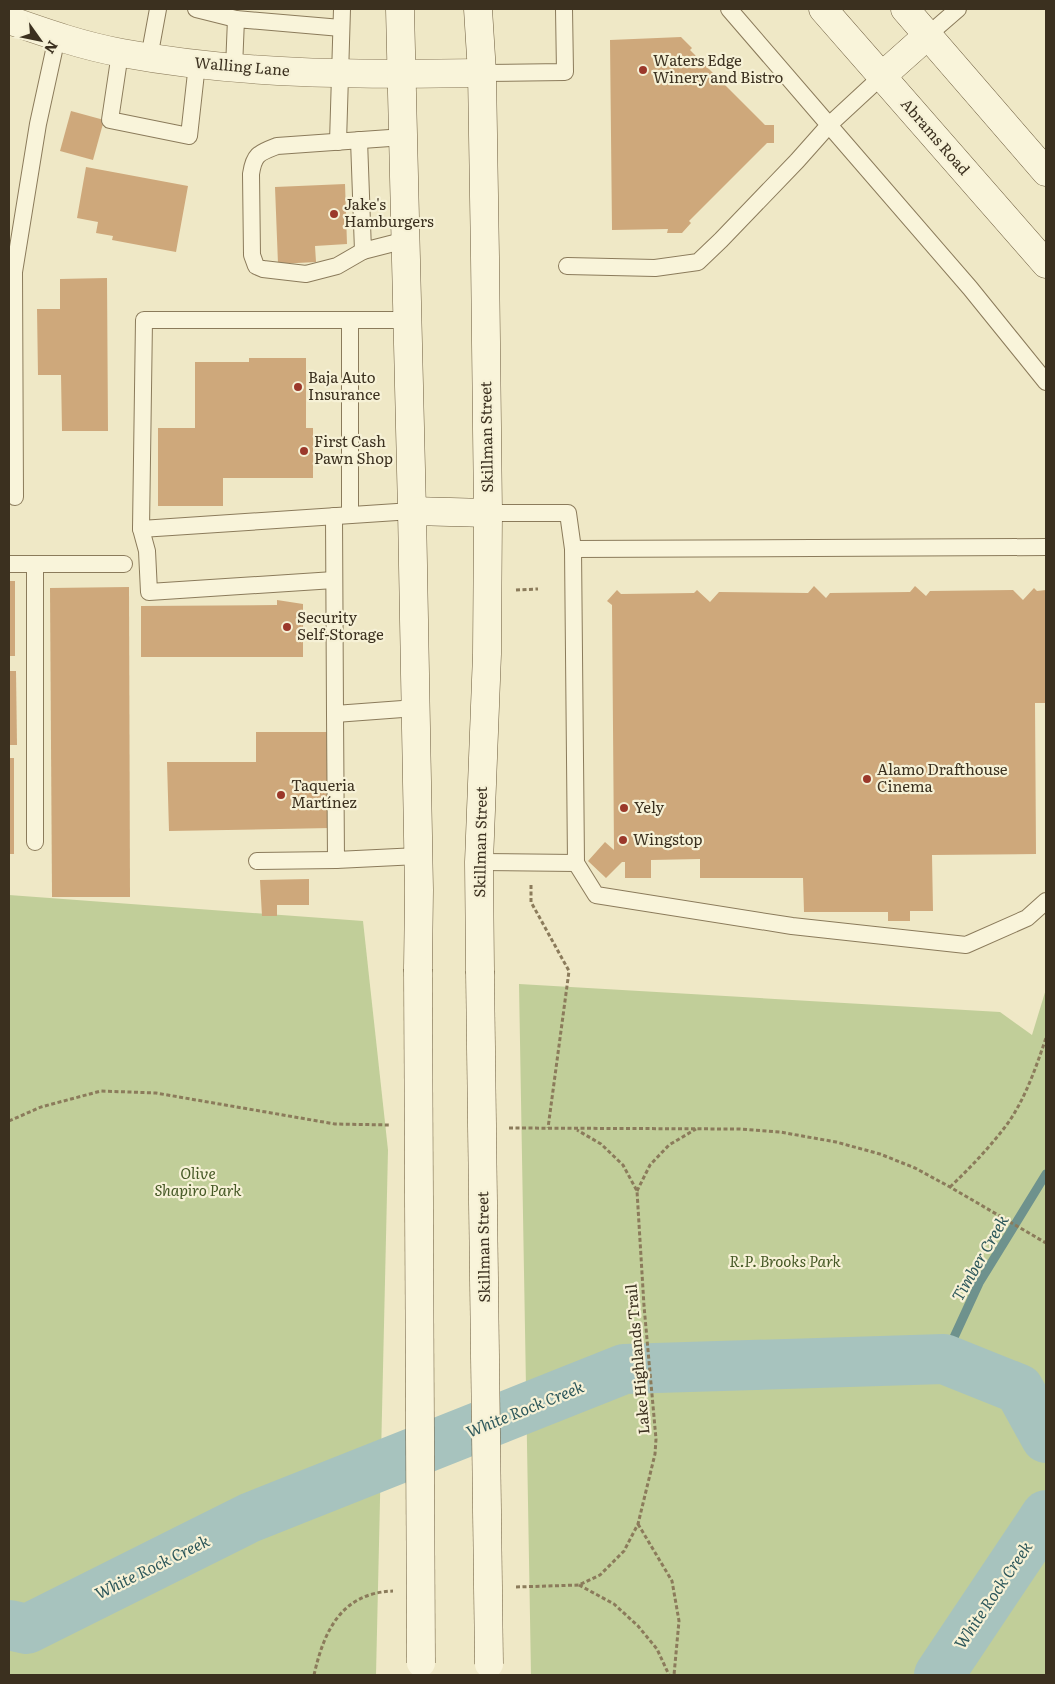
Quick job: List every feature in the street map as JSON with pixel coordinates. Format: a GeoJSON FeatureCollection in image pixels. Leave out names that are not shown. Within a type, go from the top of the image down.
{"type":"FeatureCollection","features":[{"type":"Feature","properties":{"kind":"main road"},"geometry":{"type":"LineString","coordinates":[[400,9],[403,74],[418,856],[421,1669]]}},
{"type":"Feature","properties":{"kind":"main road","name":"Skillman Street"},"geometry":{"type":"LineString","coordinates":[[478,9],[482,73],[488,513],[487,654],[479,862],[489,1670]]}},
{"type":"Feature","properties":{"kind":"main road","name":"Abrams Road"},"geometry":{"type":"LineString","coordinates":[[823,9],[1046,264]]}},
{"type":"Feature","properties":{"kind":"main road"},"geometry":{"type":"LineString","coordinates":[[905,9],[1046,172]]}},
{"type":"Feature","properties":{"kind":"main road","name":"Walling Lane"},"geometry":{"type":"LineString","coordinates":[[9,20],[57,37],[120,53],[197,64],[339,74],[482,73]]}},
{"type":"Feature","properties":{"kind":"main road"},"geometry":{"type":"LineString","coordinates":[[882,76],[928,35]]}},
{"type":"Feature","properties":{"kind":"main road"},"geometry":{"type":"LineString","coordinates":[[412,511],[488,513]]}},
{"type":"Feature","properties":{"kind":"lane"},"geometry":{"type":"LineString","coordinates":[[149,58],[158,9]]}},
{"type":"Feature","properties":{"kind":"lane"},"geometry":{"type":"LineString","coordinates":[[196,9],[236,19],[341,28]]}},
{"type":"Feature","properties":{"kind":"lane"},"geometry":{"type":"LineString","coordinates":[[338,142],[342,9]]}},
{"type":"Feature","properties":{"kind":"lane"},"geometry":{"type":"LineString","coordinates":[[482,73],[565,72],[564,9]]}},
{"type":"Feature","properties":{"kind":"lane"},"geometry":{"type":"LineString","coordinates":[[729,9],[970,288],[1046,382]]}},
{"type":"Feature","properties":{"kind":"lane"},"geometry":{"type":"LineString","coordinates":[[928,35],[958,9]]}},
{"type":"Feature","properties":{"kind":"lane"},"geometry":{"type":"LineString","coordinates":[[234,68],[236,19]]}},
{"type":"Feature","properties":{"kind":"lane"},"geometry":{"type":"LineString","coordinates":[[15,496],[14,272],[38,124],[57,37]]}},
{"type":"Feature","properties":{"kind":"lane"},"geometry":{"type":"LineString","coordinates":[[120,53],[110,120],[189,136],[197,64]]}},
{"type":"Feature","properties":{"kind":"lane"},"geometry":{"type":"LineString","coordinates":[[567,266],[655,268],[698,262],[797,161],[829,125],[882,76]]}},
{"type":"Feature","properties":{"kind":"lane"},"geometry":{"type":"LineString","coordinates":[[404,137],[277,146],[260,152],[253,161],[251,183],[253,261],[256,266],[263,270],[306,274],[337,266],[363,251],[406,240]]}},
{"type":"Feature","properties":{"kind":"lane"},"geometry":{"type":"LineString","coordinates":[[359,140],[363,251]]}},
{"type":"Feature","properties":{"kind":"lane"},"geometry":{"type":"LineString","coordinates":[[334,580],[149,592],[148,551],[141,529],[144,320],[408,320]]}},
{"type":"Feature","properties":{"kind":"lane"},"geometry":{"type":"LineString","coordinates":[[336,860],[334,580],[342,515],[350,320]]}},
{"type":"Feature","properties":{"kind":"lane"},"geometry":{"type":"LineString","coordinates":[[141,529],[412,511]]}},
{"type":"Feature","properties":{"kind":"lane"},"geometry":{"type":"LineString","coordinates":[[488,513],[568,514],[573,549],[576,863],[596,896],[792,926],[966,946],[1027,918],[1046,901]]}},
{"type":"Feature","properties":{"kind":"lane"},"geometry":{"type":"LineString","coordinates":[[573,549],[1046,547]]}},
{"type":"Feature","properties":{"kind":"lane"},"geometry":{"type":"LineString","coordinates":[[9,564],[124,564]]}},
{"type":"Feature","properties":{"kind":"lane"},"geometry":{"type":"LineString","coordinates":[[35,564],[35,842]]}},
{"type":"Feature","properties":{"kind":"lane"},"geometry":{"type":"LineString","coordinates":[[335,714],[416,708]]}},
{"type":"Feature","properties":{"kind":"lane"},"geometry":{"type":"LineString","coordinates":[[257,861],[418,856]]}},
{"type":"Feature","properties":{"kind":"lane"},"geometry":{"type":"LineString","coordinates":[[479,862],[576,863]]}},
{"type":"Feature","properties":{"kind":"path"},"geometry":{"type":"LineString","coordinates":[[515,590],[538,589]]}},
{"type":"Feature","properties":{"kind":"path"},"geometry":{"type":"LineString","coordinates":[[532,862],[531,902],[569,971],[548,1128]]}},
{"type":"Feature","properties":{"kind":"path"},"geometry":{"type":"LineString","coordinates":[[950,1187],[976,1162],[1009,1122],[1033,1076],[1046,1038]]}},
{"type":"Feature","properties":{"kind":"path","name":"Lake Highlands Trail"},"geometry":{"type":"LineString","coordinates":[[576,1129],[601,1144],[623,1165],[637,1191],[644,1306],[656,1439],[655,1454],[638,1524],[624,1551],[600,1575],[579,1585],[614,1604],[638,1626],[657,1649],[669,1675]]}},
{"type":"Feature","properties":{"kind":"path"},"geometry":{"type":"LineString","coordinates":[[637,1191],[650,1165],[656,1158],[669,1145],[697,1129]]}},
{"type":"Feature","properties":{"kind":"path"},"geometry":{"type":"LineString","coordinates":[[982,1205],[1046,1243]]}},
{"type":"Feature","properties":{"kind":"path"},"geometry":{"type":"LineString","coordinates":[[638,1524],[672,1581],[679,1622],[674,1675]]}},
{"type":"Feature","properties":{"kind":"green space","name":"Olive Shapiro Park"},"geometry":{"type":"Polygon","coordinates":[[[9,895],[363,921],[388,1150],[376,1675],[9,1675],[9,895]]]}},
{"type":"Feature","properties":{"kind":"green space","name":"R.P. Brooks Park"},"geometry":{"type":"Polygon","coordinates":[[[519,984],[1000,1012],[1032,1035],[1046,989],[1046,1675],[531,1675],[519,984]]]}},
{"type":"Feature","properties":{"kind":"building"},"geometry":{"type":"Polygon","coordinates":[[[681,37],[692,48],[690,50],[765,125],[774,125],[774,143],[767,143],[689,221],[691,223],[682,233],[667,233],[668,229],[612,230],[610,40],[681,37]]]}},
{"type":"Feature","properties":{"kind":"building"},"geometry":{"type":"Polygon","coordinates":[[[71,111],[104,120],[93,160],[60,151],[71,111]]]}},
{"type":"Feature","properties":{"kind":"building"},"geometry":{"type":"Polygon","coordinates":[[[86,167],[188,186],[176,252],[112,240],[113,236],[96,233],[98,222],[77,218],[86,167]]]}},
{"type":"Feature","properties":{"kind":"building"},"geometry":{"type":"Polygon","coordinates":[[[345,184],[347,244],[315,246],[316,262],[278,264],[275,187],[345,184]]]}},
{"type":"Feature","properties":{"kind":"building"},"geometry":{"type":"Polygon","coordinates":[[[107,278],[108,431],[62,431],[61,375],[38,375],[37,309],[60,309],[60,279],[107,278]]]}},
{"type":"Feature","properties":{"kind":"building"},"geometry":{"type":"Polygon","coordinates":[[[249,358],[306,358],[306,428],[313,428],[313,478],[223,478],[223,506],[158,506],[158,428],[195,428],[195,362],[249,362],[249,358]]]}},
{"type":"Feature","properties":{"kind":"building"},"geometry":{"type":"Polygon","coordinates":[[[9,581],[15,581],[15,656],[9,656],[9,581]]]}},
{"type":"Feature","properties":{"kind":"building","name":"Alamo Drafthouse Cinema"},"geometry":{"type":"Polygon","coordinates":[[[814,586],[826,598],[830,593],[910,592],[915,586],[926,596],[930,591],[1013,590],[1023,600],[1034,588],[1037,591],[1046,590],[1046,703],[1035,703],[1036,854],[932,855],[933,911],[910,911],[910,921],[888,921],[888,912],[804,912],[803,878],[700,878],[700,859],[651,860],[651,878],[625,878],[625,862],[622,862],[606,878],[588,861],[605,842],[614,850],[612,605],[607,601],[617,590],[621,594],[694,593],[697,590],[710,602],[719,592],[808,593],[814,586]]]}},
{"type":"Feature","properties":{"kind":"building"},"geometry":{"type":"Polygon","coordinates":[[[129,587],[130,897],[52,897],[50,588],[129,587]]]}},
{"type":"Feature","properties":{"kind":"building"},"geometry":{"type":"Polygon","coordinates":[[[277,600],[303,604],[303,657],[141,657],[141,606],[277,605],[277,600]]]}},
{"type":"Feature","properties":{"kind":"building"},"geometry":{"type":"Polygon","coordinates":[[[9,671],[16,671],[17,745],[9,745],[9,671]]]}},
{"type":"Feature","properties":{"kind":"building","name":"Taqueria Martínez"},"geometry":{"type":"Polygon","coordinates":[[[256,732],[330,732],[330,828],[169,831],[167,762],[256,762],[256,732]]]}},
{"type":"Feature","properties":{"kind":"building"},"geometry":{"type":"Polygon","coordinates":[[[9,758],[14,758],[14,854],[9,854],[9,758]]]}},
{"type":"Feature","properties":{"kind":"building"},"geometry":{"type":"Polygon","coordinates":[[[309,879],[309,905],[277,905],[277,916],[262,916],[260,880],[309,879]]]}},
{"type":"Feature","properties":{"kind":"waterway","name":"Timber Creek"},"geometry":{"type":"LineString","coordinates":[[944,1359],[979,1283],[1046,1174]]}},
{"type":"Feature","properties":{"kind":"waterway","name":"White Rock Creek"},"geometry":{"type":"LineString","coordinates":[[9,1625],[27,1629],[249,1518],[624,1369],[944,1359],[1019,1389],[1046,1438]]}},
{"type":"Feature","properties":{"kind":"waterway","name":"White Rock Creek"},"geometry":{"type":"LineString","coordinates":[[939,1675],[1046,1515]]}},
{"type":"Feature","properties":{"kind":"place","name":"Waters Edge Winery and Bistro"},"geometry":{"type":"Point","coordinates":[643,70]}},
{"type":"Feature","properties":{"kind":"place","name":"Jake's Hamburgers"},"geometry":{"type":"Point","coordinates":[334,214]}},
{"type":"Feature","properties":{"kind":"place","name":"Baja Auto Insurance"},"geometry":{"type":"Point","coordinates":[298,387]}},
{"type":"Feature","properties":{"kind":"place","name":"First Cash Pawn Shop"},"geometry":{"type":"Point","coordinates":[304,451]}},
{"type":"Feature","properties":{"kind":"place","name":"Security Self-Storage"},"geometry":{"type":"Point","coordinates":[287,627]}},
{"type":"Feature","properties":{"kind":"place","name":"Alamo Drafthouse Cinema"},"geometry":{"type":"Point","coordinates":[867,779]}},
{"type":"Feature","properties":{"kind":"place","name":"Taqueria Martínez"},"geometry":{"type":"Point","coordinates":[281,795]}},
{"type":"Feature","properties":{"kind":"place","name":"Yely"},"geometry":{"type":"Point","coordinates":[624,808]}},
{"type":"Feature","properties":{"kind":"place","name":"Wingstop"},"geometry":{"type":"Point","coordinates":[623,840]}}]}
